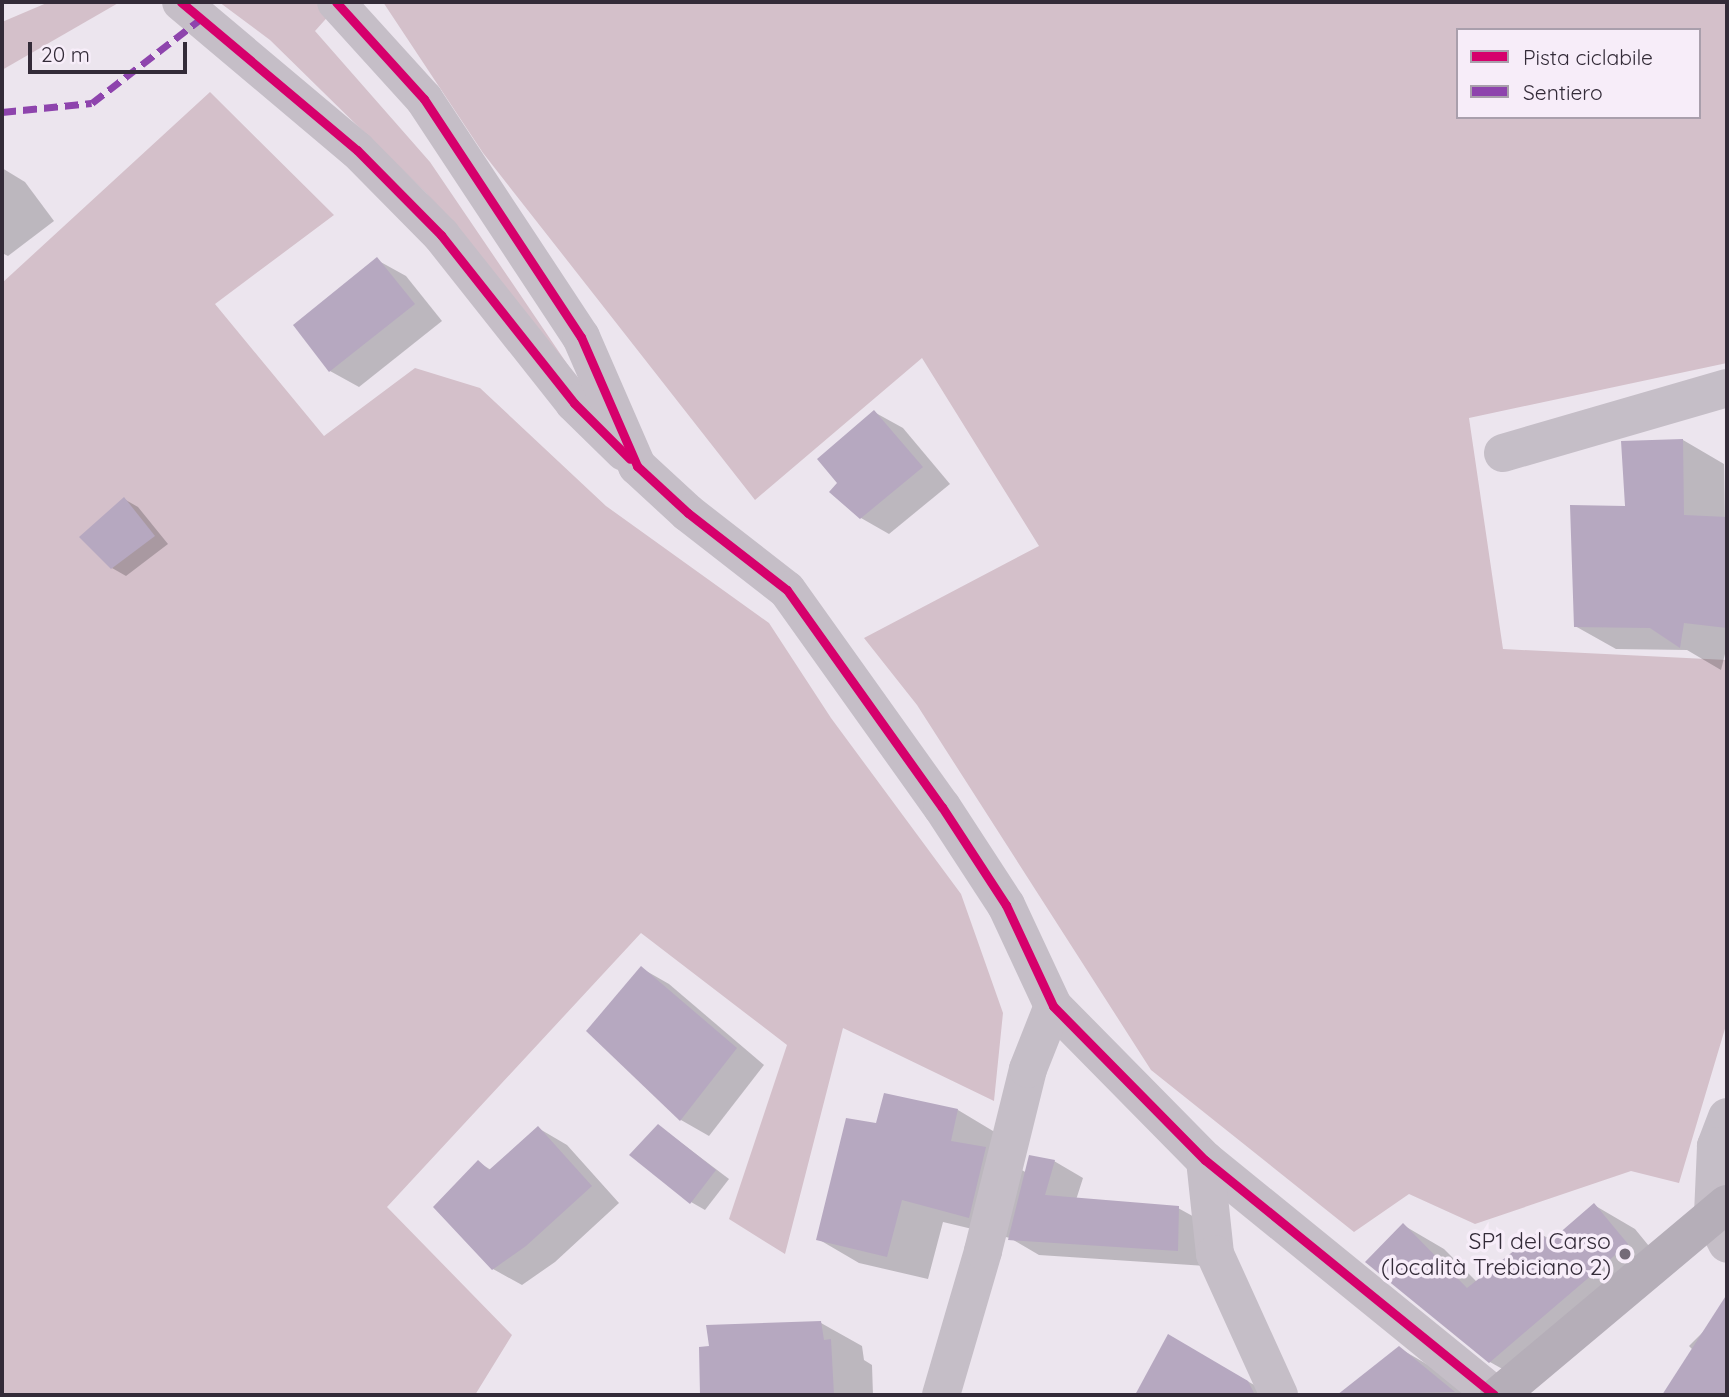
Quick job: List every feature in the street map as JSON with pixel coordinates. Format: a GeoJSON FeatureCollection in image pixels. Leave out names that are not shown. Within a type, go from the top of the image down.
{"type":"FeatureCollection","features":[{"type":"Feature","properties":{"kind":"main road"},"geometry":{"type":"LineString","coordinates":[[1499,1395],[1722,1221]]}},
{"type":"Feature","properties":{"kind":"street"},"geometry":{"type":"LineString","coordinates":[[181,2],[357,150],[441,235],[574,403],[688,513],[787,590],[942,807],[1006,905],[1053,1006],[1205,1160],[1494,1395]]}},
{"type":"Feature","properties":{"kind":"street"},"geometry":{"type":"LineString","coordinates":[[337,3],[424,99],[581,337],[638,466]]}},
{"type":"Feature","properties":{"kind":"street"},"geometry":{"type":"LineString","coordinates":[[1503,453],[1727,388]]}},
{"type":"Feature","properties":{"kind":"street"},"geometry":{"type":"LineString","coordinates":[[941,1395],[983,1251],[1028,1069],[1053,1006]]}},
{"type":"Feature","properties":{"kind":"street"},"geometry":{"type":"LineString","coordinates":[[1722,1221],[1716,1146],[1727,1117]]}},
{"type":"Feature","properties":{"kind":"street"},"geometry":{"type":"LineString","coordinates":[[1205,1160],[1215,1254],[1279,1395]]}},
{"type":"Feature","properties":{"kind":"shaded area"},"geometry":{"type":"Polygon","coordinates":[[[49,2],[120,2],[2,70],[2,22],[49,2]]]}},
{"type":"Feature","properties":{"kind":"shaded area"},"geometry":{"type":"Polygon","coordinates":[[[219,2],[341,2],[315,31],[430,162],[576,377],[426,193],[270,40],[219,2]]]}},
{"type":"Feature","properties":{"kind":"shaded area"},"geometry":{"type":"Polygon","coordinates":[[[383,2],[1727,2],[1727,363],[1469,418],[1503,649],[1727,660],[1727,1022],[1679,1183],[1631,1171],[1475,1224],[1409,1194],[1354,1232],[1151,1070],[917,705],[864,638],[1039,546],[922,358],[755,500],[483,153],[383,2]]]}},
{"type":"Feature","properties":{"kind":"shaded area"},"geometry":{"type":"Polygon","coordinates":[[[210,92],[334,215],[215,304],[324,436],[415,368],[480,388],[606,506],[769,623],[831,718],[961,894],[1003,1013],[994,1101],[843,1028],[785,1254],[729,1219],[787,1045],[641,933],[387,1207],[512,1335],[475,1395],[2,1395],[2,283],[210,92]]]}},
{"type":"Feature","properties":{"kind":"building"},"geometry":{"type":"Polygon","coordinates":[[[377,257],[415,304],[329,372],[293,325],[377,257]]]}},
{"type":"Feature","properties":{"kind":"building"},"geometry":{"type":"Polygon","coordinates":[[[874,410],[923,467],[860,519],[829,492],[837,483],[817,459],[874,410]]]}},
{"type":"Feature","properties":{"kind":"building"},"geometry":{"type":"Polygon","coordinates":[[[1683,439],[1684,515],[1727,517],[1727,628],[1684,623],[1680,648],[1650,628],[1574,627],[1570,505],[1625,506],[1621,441],[1683,439]]]}},
{"type":"Feature","properties":{"kind":"building"},"geometry":{"type":"Polygon","coordinates":[[[124,497],[155,536],[111,569],[79,537],[124,497]]]}},
{"type":"Feature","properties":{"kind":"building"},"geometry":{"type":"Polygon","coordinates":[[[641,966],[737,1048],[680,1121],[586,1031],[641,966]]]}},
{"type":"Feature","properties":{"kind":"building"},"geometry":{"type":"Polygon","coordinates":[[[884,1093],[958,1109],[951,1141],[986,1147],[969,1218],[902,1200],[887,1257],[816,1240],[846,1118],[876,1123],[884,1093]]]}},
{"type":"Feature","properties":{"kind":"building"},"geometry":{"type":"Polygon","coordinates":[[[658,1124],[716,1170],[690,1204],[629,1155],[658,1124]]]}},
{"type":"Feature","properties":{"kind":"building"},"geometry":{"type":"Polygon","coordinates":[[[538,1126],[592,1186],[526,1246],[492,1270],[433,1207],[478,1160],[489,1170],[538,1126]]]}},
{"type":"Feature","properties":{"kind":"building"},"geometry":{"type":"Polygon","coordinates":[[[1029,1155],[1055,1160],[1045,1195],[1179,1206],[1178,1251],[1008,1240],[1029,1155]]]}},
{"type":"Feature","properties":{"kind":"building"},"geometry":{"type":"Polygon","coordinates":[[[1594,1203],[1628,1244],[1489,1363],[1365,1262],[1403,1223],[1467,1288],[1539,1231],[1549,1242],[1594,1203]]]}},
{"type":"Feature","properties":{"kind":"building"},"geometry":{"type":"Polygon","coordinates":[[[1727,1294],[1727,1395],[1662,1395],[1727,1294]]]}},
{"type":"Feature","properties":{"kind":"building"},"geometry":{"type":"Polygon","coordinates":[[[821,1321],[824,1340],[831,1339],[834,1395],[700,1395],[699,1347],[709,1346],[706,1325],[821,1321]]]}},
{"type":"Feature","properties":{"kind":"building"},"geometry":{"type":"Polygon","coordinates":[[[1168,1334],[1248,1381],[1255,1395],[1135,1395],[1168,1334]]]}},
{"type":"Feature","properties":{"kind":"building"},"geometry":{"type":"Polygon","coordinates":[[[1399,1346],[1455,1392],[1337,1395],[1399,1346]]]}},
{"type":"Feature","properties":{"kind":"marked path"},"geometry":{"type":"LineString","coordinates":[[2,112],[92,103],[202,18]]}},
{"type":"Feature","properties":{"kind":"cycle path"},"geometry":{"type":"LineString","coordinates":[[181,2],[357,150],[441,235],[574,403],[630,459]]}},
{"type":"Feature","properties":{"kind":"cycle path"},"geometry":{"type":"LineString","coordinates":[[336,2],[424,99],[581,337],[637,466],[688,513],[787,590],[942,807],[1006,905],[1053,1006],[1205,1160],[1494,1395]]}},
{"type":"Feature","properties":{"kind":"place","name":"SP1 del Carso (località Trebiciano 2)"},"geometry":{"type":"Point","coordinates":[1625,1254]}}]}
